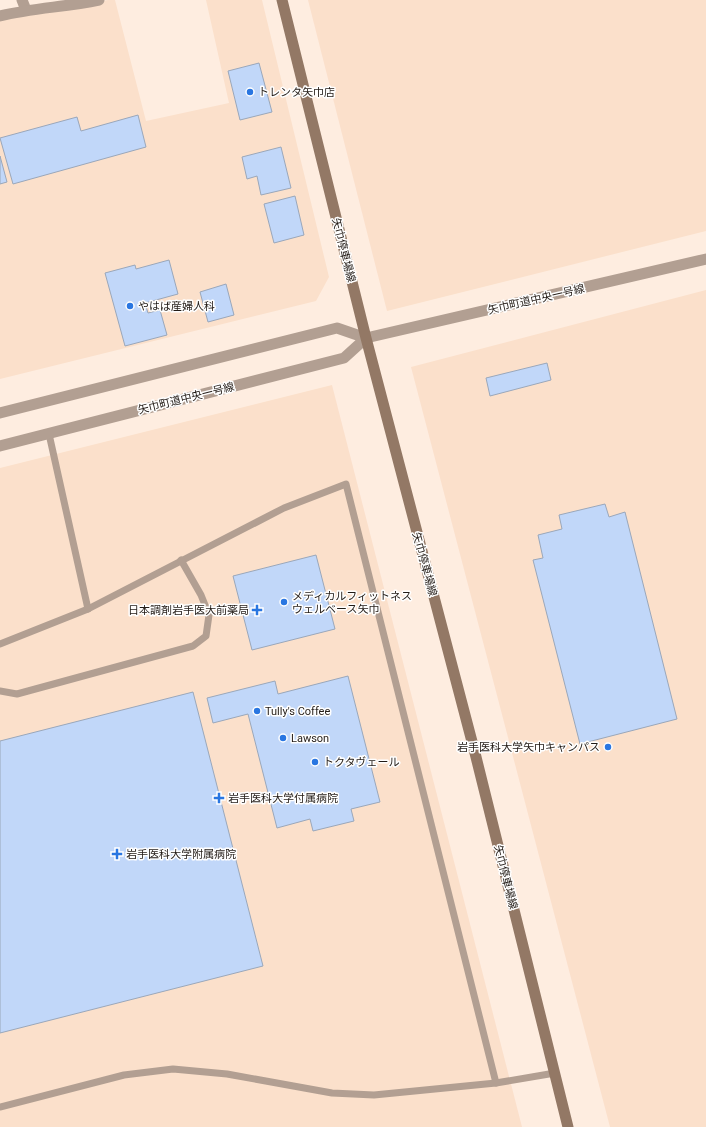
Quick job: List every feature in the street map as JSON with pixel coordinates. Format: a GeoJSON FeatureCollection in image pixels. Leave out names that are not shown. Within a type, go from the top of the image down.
{"type":"FeatureCollection","features":[{"type":"Feature","properties":{"kind":"main road","name":"矢巾停車場線"},"geometry":{"type":"LineString","coordinates":[[282,0],[366,338],[475,753],[568,1127]]}},
{"type":"Feature","properties":{"kind":"street"},"geometry":{"type":"LineString","coordinates":[[0,16],[24,5],[81,4],[99,0]]}},
{"type":"Feature","properties":{"kind":"street","name":"矢巾町道中央一号線"},"geometry":{"type":"LineString","coordinates":[[0,446],[344,358],[366,338],[706,259]]}},
{"type":"Feature","properties":{"kind":"street"},"geometry":{"type":"LineString","coordinates":[[0,412],[337,328],[366,338]]}},
{"type":"Feature","properties":{"kind":"lane"},"geometry":{"type":"LineString","coordinates":[[49,434],[88,609]]}},
{"type":"Feature","properties":{"kind":"lane"},"geometry":{"type":"LineString","coordinates":[[0,644],[88,609],[284,508],[346,484],[496,1083]]}},
{"type":"Feature","properties":{"kind":"lane"},"geometry":{"type":"LineString","coordinates":[[0,691],[17,694],[193,646],[206,636],[209,615],[201,595],[181,560]]}},
{"type":"Feature","properties":{"kind":"lane"},"geometry":{"type":"LineString","coordinates":[[0,1108],[124,1075],[173,1069],[227,1074],[332,1092],[374,1095],[496,1083],[554,1073]]}},
{"type":"Feature","properties":{"kind":"shaded area"},"geometry":{"type":"Polygon","coordinates":[[[115,0],[146,121],[229,103],[206,0],[262,0],[329,277],[316,301],[0,379],[0,20],[115,0]]]}},
{"type":"Feature","properties":{"kind":"shaded area"},"geometry":{"type":"Polygon","coordinates":[[[308,0],[706,0],[706,231],[387,311],[308,0]]]}},
{"type":"Feature","properties":{"kind":"shaded area","name":"岩手医科大学矢巾キャンパス"},"geometry":{"type":"Polygon","coordinates":[[[706,290],[706,1127],[610,1127],[411,367],[706,290]]]}},
{"type":"Feature","properties":{"kind":"shaded area","name":"岩手医科大学付属病院"},"geometry":{"type":"Polygon","coordinates":[[[332,385],[522,1127],[0,1127],[0,468],[332,385]]]}},
{"type":"Feature","properties":{"kind":"building","name":"トレンタ矢巾店"},"geometry":{"type":"Polygon","coordinates":[[[259,63],[272,112],[240,120],[228,71],[259,63]]]}},
{"type":"Feature","properties":{"kind":"building"},"geometry":{"type":"Polygon","coordinates":[[[138,115],[146,147],[13,184],[0,138],[77,117],[81,131],[138,115]]]}},
{"type":"Feature","properties":{"kind":"building"},"geometry":{"type":"Polygon","coordinates":[[[281,147],[291,188],[261,195],[257,176],[247,179],[242,157],[281,147]]]}},
{"type":"Feature","properties":{"kind":"building"},"geometry":{"type":"Polygon","coordinates":[[[0,156],[7,182],[0,184],[0,156]]]}},
{"type":"Feature","properties":{"kind":"building"},"geometry":{"type":"Polygon","coordinates":[[[295,196],[304,235],[274,243],[264,204],[295,196]]]}},
{"type":"Feature","properties":{"kind":"building","name":"やはば産婦人科"},"geometry":{"type":"Polygon","coordinates":[[[169,260],[178,294],[145,303],[148,313],[160,310],[167,335],[125,346],[105,273],[135,265],[136,269],[169,260]]]}},
{"type":"Feature","properties":{"kind":"building"},"geometry":{"type":"Polygon","coordinates":[[[226,284],[234,315],[208,322],[200,292],[226,284]]]}},
{"type":"Feature","properties":{"kind":"building"},"geometry":{"type":"Polygon","coordinates":[[[547,363],[551,380],[490,396],[486,378],[547,363]]]}},
{"type":"Feature","properties":{"kind":"building"},"geometry":{"type":"Polygon","coordinates":[[[605,504],[609,517],[625,512],[677,719],[580,744],[533,560],[543,558],[538,535],[562,529],[559,515],[605,504]]]}},
{"type":"Feature","properties":{"kind":"building","name":"メディカルフィットネス ウェルベース矢巾"},"geometry":{"type":"Polygon","coordinates":[[[316,555],[335,629],[252,650],[233,576],[316,555]]]}},
{"type":"Feature","properties":{"kind":"building","name":"トクタヴェール"},"geometry":{"type":"Polygon","coordinates":[[[348,676],[380,802],[351,809],[354,821],[313,831],[310,819],[277,828],[248,714],[213,723],[207,698],[275,681],[278,694],[348,676]]]}},
{"type":"Feature","properties":{"kind":"building","name":"岩手医科大学附属病院"},"geometry":{"type":"Polygon","coordinates":[[[193,692],[263,966],[0,1033],[0,741],[193,692]]]}},
{"type":"Feature","properties":{"kind":"place","name":"トレンタ矢巾店"},"geometry":{"type":"Point","coordinates":[250,92]}},
{"type":"Feature","properties":{"kind":"place","name":"やはば産婦人科"},"geometry":{"type":"Point","coordinates":[130,306]}},
{"type":"Feature","properties":{"kind":"place","name":"メディカルフィットネス ウェルベース矢巾"},"geometry":{"type":"Point","coordinates":[284,602]}},
{"type":"Feature","properties":{"kind":"place","name":"日本調剤岩手医大前薬局"},"geometry":{"type":"Point","coordinates":[257,610]}},
{"type":"Feature","properties":{"kind":"place","name":"Tully's Coffee"},"geometry":{"type":"Point","coordinates":[257,711]}},
{"type":"Feature","properties":{"kind":"place","name":"Lawson"},"geometry":{"type":"Point","coordinates":[283,738]}},
{"type":"Feature","properties":{"kind":"place","name":"岩手医科大学矢巾キャンパス"},"geometry":{"type":"Point","coordinates":[608,747]}},
{"type":"Feature","properties":{"kind":"place","name":"トクタヴェール"},"geometry":{"type":"Point","coordinates":[315,762]}},
{"type":"Feature","properties":{"kind":"place","name":"岩手医科大学付属病院"},"geometry":{"type":"Point","coordinates":[219,798]}},
{"type":"Feature","properties":{"kind":"place","name":"岩手医科大学附属病院"},"geometry":{"type":"Point","coordinates":[117,854]}}]}
